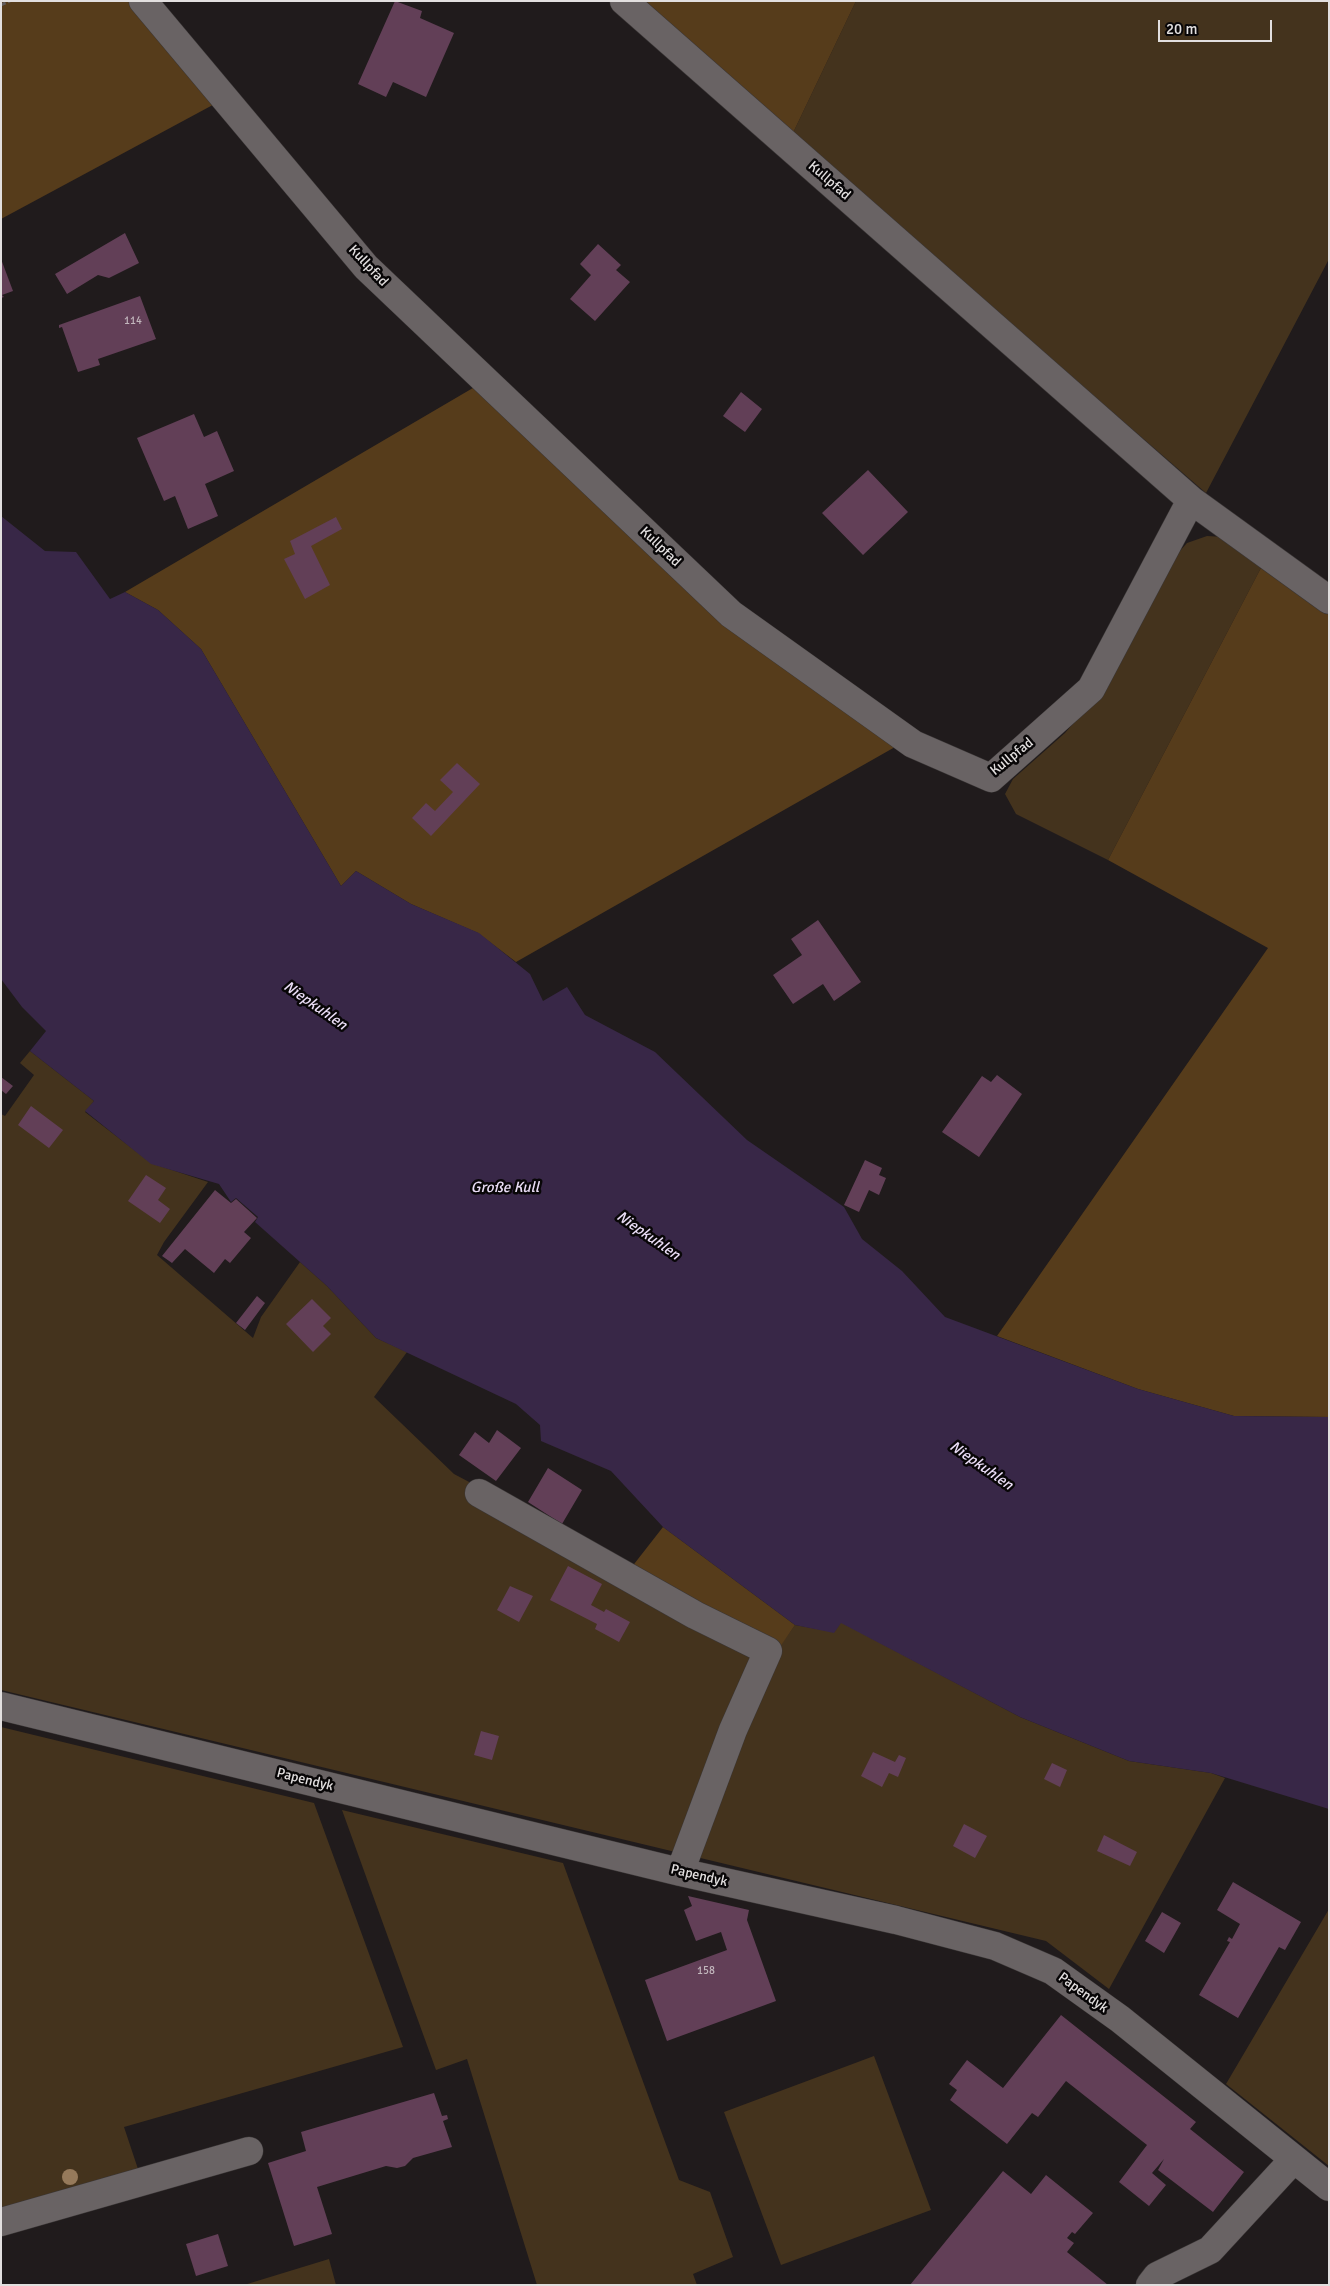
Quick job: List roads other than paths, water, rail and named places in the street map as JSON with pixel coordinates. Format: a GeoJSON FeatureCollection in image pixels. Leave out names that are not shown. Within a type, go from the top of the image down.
{"type":"FeatureCollection","features":[{"type":"Feature","properties":{"kind":"street","name":"Kullpfad"},"geometry":{"type":"LineString","coordinates":[[142,1],[366,267],[731,614],[913,744],[991,778],[1090,689],[1191,500]]}},
{"type":"Feature","properties":{"kind":"street","name":"Kullpfad"},"geometry":{"type":"LineString","coordinates":[[624,1],[1191,500],[1329,600]]}},
{"type":"Feature","properties":{"kind":"street"},"geometry":{"type":"LineString","coordinates":[[479,1493],[695,1615],[768,1651],[733,1730],[680,1872]]}},
{"type":"Feature","properties":{"kind":"street","name":"Papendyk"},"geometry":{"type":"LineString","coordinates":[[1,1706],[680,1872],[896,1920],[995,1946],[1053,1971],[1120,2019],[1329,2187]]}},
{"type":"Feature","properties":{"kind":"street"},"geometry":{"type":"LineString","coordinates":[[1,2222],[249,2151]]}},
{"type":"Feature","properties":{"kind":"street"},"geometry":{"type":"LineString","coordinates":[[1150,2285],[1157,2276],[1210,2250],[1294,2159]]}},
{"type":"Feature","properties":{"kind":"water","name":"Große Kull"},"geometry":{"type":"Polygon","coordinates":[[[1,516],[45,551],[76,552],[110,599],[125,592],[158,610],[201,649],[341,886],[356,871],[411,904],[479,933],[530,974],[543,1001],[567,987],[585,1015],[655,1052],[747,1140],[844,1207],[862,1239],[902,1271],[945,1317],[1138,1389],[1234,1416],[1329,1417],[1329,1809],[1211,1773],[1129,1761],[1020,1717],[841,1623],[834,1633],[795,1625],[663,1527],[611,1471],[541,1441],[540,1425],[516,1404],[376,1338],[327,1286],[255,1222],[258,1217],[236,1198],[231,1202],[219,1184],[151,1164],[85,1111],[94,1101],[30,1051],[46,1031],[22,1007],[1,979],[1,516]]]}},
{"type":"Feature","properties":{"kind":"water label","name":"Niepkuhlen"},"geometry":{"type":"Point","coordinates":[315,1006]}},
{"type":"Feature","properties":{"kind":"water label","name":"Niepkuhlen"},"geometry":{"type":"Point","coordinates":[648,1236]}},
{"type":"Feature","properties":{"kind":"water label","name":"Niepkuhlen"},"geometry":{"type":"Point","coordinates":[981,1466]}}]}
